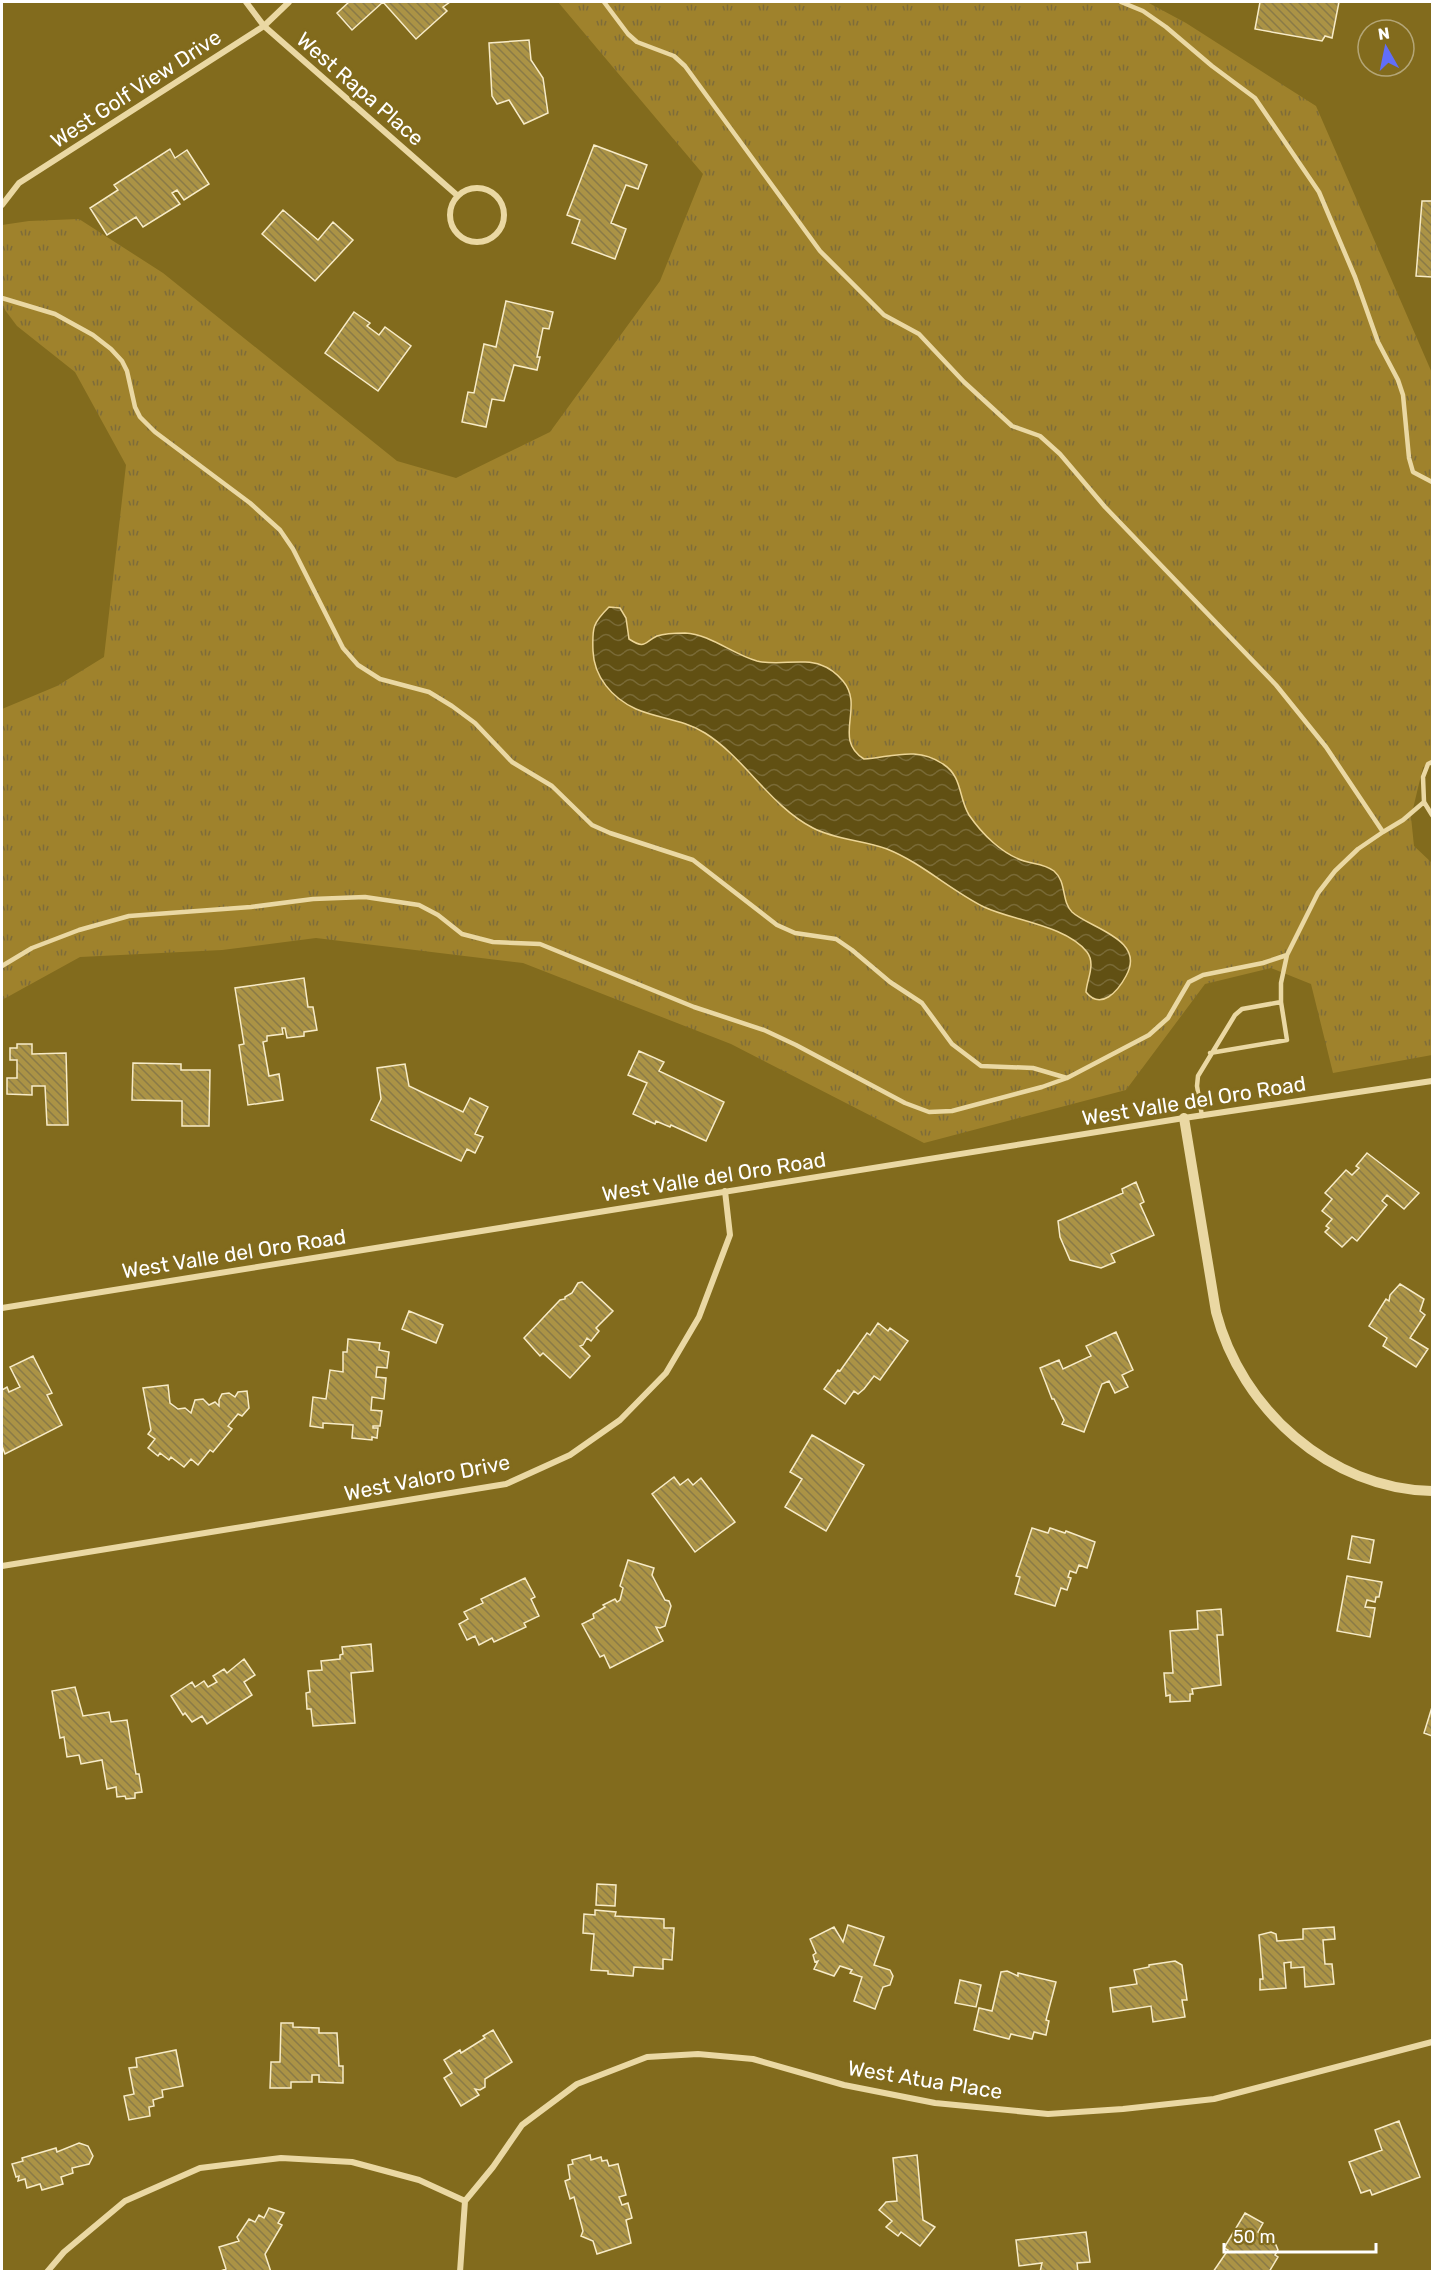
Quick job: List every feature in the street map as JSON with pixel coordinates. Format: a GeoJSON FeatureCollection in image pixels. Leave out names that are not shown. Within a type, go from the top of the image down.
{"type":"FeatureCollection","features":[{"type":"Feature","properties":{"kind":"street","name":"West Rapa Place"},"geometry":{"type":"LineString","coordinates":[[246,2],[264,26],[458,196]]}},
{"type":"Feature","properties":{"kind":"street","name":"West Golf View Drive"},"geometry":{"type":"LineString","coordinates":[[2,205],[19,183],[264,26],[289,2]]}},
{"type":"Feature","properties":{"kind":"street"},"geometry":{"type":"LineString","coordinates":[[474,188],[492,193],[503,208],[502,226],[497,234],[481,242],[472,242],[458,234],[450,219],[453,203],[458,196],[474,188]]}},
{"type":"Feature","properties":{"kind":"street","name":"West Valle del Oro Road"},"geometry":{"type":"LineString","coordinates":[[2,1308],[1184,1118],[1432,1081]]}},
{"type":"Feature","properties":{"kind":"street"},"geometry":{"type":"LineString","coordinates":[[1184,1118],[1216,1312],[1222,1333],[1243,1378],[1259,1402],[1281,1425],[1312,1451],[1344,1469],[1371,1479],[1400,1487],[1432,1491]]}},
{"type":"Feature","properties":{"kind":"street","name":"West Valoro Drive"},"geometry":{"type":"LineString","coordinates":[[2,1566],[506,1484],[570,1455],[620,1420],[666,1373],[699,1317],[730,1235],[725,1191]]}},
{"type":"Feature","properties":{"kind":"street","name":"West Atua Place"},"geometry":{"type":"LineString","coordinates":[[465,2201],[494,2167],[522,2125],[577,2084],[647,2057],[698,2054],[753,2059],[844,2085],[935,2103],[1048,2114],[1123,2109],[1214,2098],[1432,2042]]}},
{"type":"Feature","properties":{"kind":"street"},"geometry":{"type":"LineString","coordinates":[[47,2271],[64,2252],[125,2201],[200,2168],[280,2158],[352,2162],[419,2180],[465,2201],[460,2271]]}},
{"type":"Feature","properties":{"kind":"lane"},"geometry":{"type":"LineString","coordinates":[[604,2],[636,42],[674,56],[686,66],[820,251],[853,285],[884,315],[919,334],[964,382],[1012,426],[1040,436],[1060,454],[1105,507],[1276,685],[1326,747],[1383,832]]}},
{"type":"Feature","properties":{"kind":"lane"},"geometry":{"type":"LineString","coordinates":[[1121,2],[1143,11],[1166,27],[1212,66],[1256,98],[1319,192],[1355,277],[1378,342],[1398,380],[1403,395],[1409,458],[1413,472],[1432,482]]}},
{"type":"Feature","properties":{"kind":"lane"},"geometry":{"type":"LineString","coordinates":[[2,298],[56,314],[93,335],[111,349],[122,361],[127,371],[135,407],[140,417],[154,432],[250,503],[280,530],[293,549],[343,648],[358,665],[380,679],[429,692],[452,706],[475,723],[512,762],[552,786],[592,825],[693,860],[777,925],[795,933],[836,939],[890,982],[922,1003],[952,1044],[981,1066],[1033,1068],[1067,1078]]}},
{"type":"Feature","properties":{"kind":"lane"},"geometry":{"type":"LineString","coordinates":[[1432,762],[1428,764],[1423,777],[1424,802],[1432,815]]}},
{"type":"Feature","properties":{"kind":"lane"},"geometry":{"type":"LineString","coordinates":[[1210,1053],[1287,1040],[1281,1002],[1281,983],[1287,955],[1307,913],[1335,871],[1358,849],[1403,820],[1424,802]]}},
{"type":"Feature","properties":{"kind":"lane"},"geometry":{"type":"LineString","coordinates":[[2,966],[41,944],[79,930],[129,916],[251,908],[313,899],[365,897],[419,905],[438,915],[462,934],[493,942],[540,944],[694,1007],[764,1030],[796,1044],[905,1103],[929,1112],[952,1111],[1067,1078],[1149,1035],[1168,1018],[1189,982],[1203,975],[1263,963],[1287,955]]}},
{"type":"Feature","properties":{"kind":"lane"},"geometry":{"type":"LineString","coordinates":[[1202,1116],[1197,1086],[1198,1076],[1210,1053],[1238,1011],[1281,1002]]}},
{"type":"Feature","properties":{"kind":"green space"},"geometry":{"type":"Polygon","coordinates":[[[558,2],[1147,2],[1186,23],[1316,106],[1432,373],[1432,764],[1423,767],[1411,817],[1414,846],[1432,863],[1432,1055],[1333,1073],[1311,984],[1271,968],[1205,984],[1126,1090],[924,1143],[731,1044],[523,963],[316,938],[222,950],[80,957],[2,1000],[2,709],[57,686],[104,657],[126,465],[75,372],[17,326],[2,306],[2,225],[29,221],[79,219],[163,273],[397,461],[456,478],[550,432],[660,281],[703,174],[558,2]]]}},
{"type":"Feature","properties":{"kind":"water"},"geometry":{"type":"Polygon","coordinates":[[[609,607],[620,608],[626,618],[629,639],[639,644],[644,644],[664,634],[694,634],[757,661],[814,663],[833,672],[843,681],[849,691],[851,701],[850,742],[855,751],[864,759],[904,754],[924,755],[949,769],[957,781],[969,815],[986,836],[1008,854],[1054,871],[1061,880],[1066,902],[1072,912],[1123,944],[1129,953],[1130,963],[1126,976],[1118,988],[1109,997],[1097,1000],[1086,992],[1091,967],[1090,957],[1077,943],[1066,936],[984,907],[887,849],[831,835],[813,828],[798,819],[770,795],[733,755],[705,733],[697,728],[636,709],[619,699],[606,686],[594,661],[595,626],[609,607]]]}},
{"type":"Feature","properties":{"kind":"building"},"geometry":{"type":"Polygon","coordinates":[[[349,2],[383,2],[352,30],[337,13],[349,2]]]}},
{"type":"Feature","properties":{"kind":"building"},"geometry":{"type":"Polygon","coordinates":[[[383,2],[450,2],[443,7],[447,11],[416,39],[383,2]]]}},
{"type":"Feature","properties":{"kind":"building"},"geometry":{"type":"Polygon","coordinates":[[[1260,2],[1339,2],[1332,38],[1325,36],[1322,41],[1255,29],[1260,2]]]}},
{"type":"Feature","properties":{"kind":"building"},"geometry":{"type":"Polygon","coordinates":[[[529,40],[531,60],[543,78],[548,113],[524,124],[509,100],[497,104],[492,96],[489,43],[529,40]]]}},
{"type":"Feature","properties":{"kind":"building"},"geometry":{"type":"Polygon","coordinates":[[[594,145],[647,165],[638,189],[626,185],[611,223],[626,229],[615,259],[572,243],[580,220],[567,215],[594,145]]]}},
{"type":"Feature","properties":{"kind":"building"},"geometry":{"type":"Polygon","coordinates":[[[170,149],[175,158],[187,150],[209,184],[184,200],[177,190],[172,193],[180,204],[143,227],[136,217],[107,235],[90,208],[118,190],[114,185],[170,149]]]}},
{"type":"Feature","properties":{"kind":"building"},"geometry":{"type":"Polygon","coordinates":[[[1422,201],[1432,201],[1432,277],[1416,276],[1422,201]]]}},
{"type":"Feature","properties":{"kind":"building"},"geometry":{"type":"Polygon","coordinates":[[[283,210],[318,240],[333,222],[353,240],[315,281],[262,234],[283,210]]]}},
{"type":"Feature","properties":{"kind":"building"},"geometry":{"type":"Polygon","coordinates":[[[506,301],[553,312],[549,329],[543,328],[537,357],[540,357],[537,370],[514,365],[504,401],[492,399],[486,427],[462,422],[468,392],[474,393],[484,344],[496,347],[506,301]]]}},
{"type":"Feature","properties":{"kind":"building"},"geometry":{"type":"Polygon","coordinates":[[[354,312],[370,323],[367,326],[379,335],[385,327],[411,346],[378,391],[325,353],[354,312]]]}},
{"type":"Feature","properties":{"kind":"building"},"geometry":{"type":"Polygon","coordinates":[[[304,978],[308,1007],[313,1007],[317,1030],[304,1032],[304,1036],[287,1038],[285,1028],[282,1028],[283,1034],[267,1036],[267,1041],[263,1042],[269,1076],[279,1074],[283,1100],[248,1105],[239,1045],[244,1044],[235,988],[304,978]]]}},
{"type":"Feature","properties":{"kind":"building"},"geometry":{"type":"Polygon","coordinates":[[[17,1044],[32,1044],[32,1054],[66,1053],[68,1125],[47,1125],[45,1086],[32,1086],[32,1095],[7,1094],[7,1078],[17,1078],[17,1060],[10,1060],[10,1048],[17,1048],[17,1044]]]}},
{"type":"Feature","properties":{"kind":"building"},"geometry":{"type":"Polygon","coordinates":[[[639,1051],[664,1062],[659,1071],[724,1102],[706,1141],[671,1125],[670,1127],[656,1121],[655,1124],[633,1114],[647,1083],[628,1075],[639,1051]]]}},
{"type":"Feature","properties":{"kind":"building"},"geometry":{"type":"Polygon","coordinates":[[[133,1063],[181,1064],[181,1070],[210,1070],[209,1126],[182,1126],[182,1101],[132,1100],[133,1063]]]}},
{"type":"Feature","properties":{"kind":"building"},"geometry":{"type":"Polygon","coordinates":[[[405,1064],[409,1086],[463,1112],[470,1098],[488,1107],[475,1134],[483,1137],[475,1153],[467,1149],[461,1161],[371,1120],[381,1099],[377,1068],[405,1064]]]}},
{"type":"Feature","properties":{"kind":"building"},"geometry":{"type":"Polygon","coordinates":[[[1367,1153],[1419,1193],[1404,1209],[1387,1195],[1382,1201],[1387,1205],[1357,1241],[1352,1237],[1342,1247],[1325,1232],[1329,1228],[1326,1226],[1332,1219],[1322,1211],[1332,1199],[1325,1193],[1346,1170],[1352,1175],[1359,1168],[1356,1166],[1367,1153]]]}},
{"type":"Feature","properties":{"kind":"building"},"geometry":{"type":"Polygon","coordinates":[[[1136,1182],[1144,1202],[1140,1204],[1154,1235],[1111,1254],[1115,1262],[1101,1268],[1070,1260],[1060,1237],[1058,1221],[1123,1193],[1122,1189],[1136,1182]]]}},
{"type":"Feature","properties":{"kind":"building"},"geometry":{"type":"Polygon","coordinates":[[[582,1282],[613,1311],[596,1328],[599,1331],[591,1341],[587,1338],[580,1346],[590,1356],[570,1378],[543,1353],[540,1356],[524,1338],[560,1300],[565,1299],[578,1283],[582,1282]]]}},
{"type":"Feature","properties":{"kind":"building"},"geometry":{"type":"Polygon","coordinates":[[[1400,1284],[1424,1299],[1420,1311],[1425,1315],[1410,1338],[1428,1349],[1416,1367],[1383,1346],[1387,1338],[1369,1326],[1386,1299],[1389,1301],[1390,1295],[1400,1284]]]}},
{"type":"Feature","properties":{"kind":"building"},"geometry":{"type":"Polygon","coordinates":[[[409,1311],[443,1325],[436,1343],[402,1329],[409,1311]]]}},
{"type":"Feature","properties":{"kind":"building"},"geometry":{"type":"Polygon","coordinates":[[[878,1323],[888,1331],[890,1328],[908,1341],[880,1380],[874,1376],[858,1394],[854,1391],[845,1404],[824,1389],[867,1333],[870,1335],[878,1323]]]}},
{"type":"Feature","properties":{"kind":"building"},"geometry":{"type":"Polygon","coordinates":[[[1116,1332],[1133,1370],[1122,1375],[1128,1387],[1115,1393],[1109,1381],[1102,1384],[1084,1432],[1062,1424],[1064,1420],[1052,1399],[1040,1368],[1059,1360],[1063,1369],[1091,1356],[1086,1346],[1116,1332]]]}},
{"type":"Feature","properties":{"kind":"building"},"geometry":{"type":"Polygon","coordinates":[[[348,1339],[380,1343],[379,1350],[389,1352],[387,1368],[377,1367],[376,1377],[386,1378],[384,1399],[372,1397],[371,1410],[382,1411],[380,1426],[373,1426],[373,1428],[378,1428],[377,1438],[372,1437],[372,1440],[352,1438],[353,1425],[323,1423],[323,1428],[310,1426],[313,1397],[326,1399],[330,1370],[343,1372],[343,1352],[347,1352],[348,1339]]]}},
{"type":"Feature","properties":{"kind":"building"},"geometry":{"type":"Polygon","coordinates":[[[33,1356],[52,1393],[47,1395],[62,1425],[5,1454],[2,1446],[2,1390],[7,1387],[9,1392],[20,1387],[10,1367],[33,1356]]]}},
{"type":"Feature","properties":{"kind":"building"},"geometry":{"type":"Polygon","coordinates":[[[168,1385],[170,1403],[178,1409],[185,1408],[191,1413],[195,1400],[203,1399],[209,1405],[215,1402],[219,1406],[222,1394],[229,1393],[235,1397],[238,1392],[247,1391],[249,1408],[242,1416],[238,1414],[228,1426],[232,1429],[213,1452],[210,1450],[198,1465],[191,1459],[184,1467],[171,1457],[169,1460],[160,1453],[158,1456],[148,1448],[155,1439],[148,1434],[151,1430],[143,1388],[168,1385]]]}},
{"type":"Feature","properties":{"kind":"building"},"geometry":{"type":"Polygon","coordinates":[[[812,1435],[864,1465],[826,1531],[785,1507],[802,1479],[790,1472],[812,1435]]]}},
{"type":"Feature","properties":{"kind":"building"},"geometry":{"type":"Polygon","coordinates":[[[674,1477],[680,1485],[688,1479],[693,1485],[701,1478],[735,1522],[695,1552],[652,1494],[674,1477]]]}},
{"type":"Feature","properties":{"kind":"building"},"geometry":{"type":"Polygon","coordinates":[[[1032,1528],[1048,1533],[1050,1528],[1065,1533],[1066,1531],[1095,1542],[1087,1568],[1079,1565],[1076,1573],[1070,1571],[1068,1577],[1071,1578],[1067,1590],[1061,1588],[1055,1606],[1015,1594],[1020,1577],[1016,1576],[1032,1528]]]}},
{"type":"Feature","properties":{"kind":"building"},"geometry":{"type":"Polygon","coordinates":[[[1352,1536],[1374,1540],[1370,1563],[1348,1559],[1352,1536]]]}},
{"type":"Feature","properties":{"kind":"building"},"geometry":{"type":"Polygon","coordinates":[[[628,1560],[654,1568],[652,1575],[665,1600],[669,1601],[671,1606],[665,1626],[656,1627],[663,1641],[610,1668],[604,1655],[600,1657],[582,1624],[594,1618],[593,1614],[605,1607],[603,1605],[615,1599],[617,1602],[620,1600],[623,1588],[620,1586],[628,1560]]]}},
{"type":"Feature","properties":{"kind":"building"},"geometry":{"type":"Polygon","coordinates":[[[1347,1576],[1382,1582],[1379,1597],[1376,1597],[1375,1602],[1367,1600],[1365,1607],[1375,1608],[1370,1637],[1337,1631],[1347,1576]]]}},
{"type":"Feature","properties":{"kind":"building"},"geometry":{"type":"Polygon","coordinates":[[[525,1578],[535,1597],[531,1599],[539,1616],[524,1623],[526,1627],[494,1642],[492,1638],[479,1645],[475,1636],[467,1640],[459,1624],[468,1619],[464,1612],[483,1603],[481,1599],[525,1578]]]}},
{"type":"Feature","properties":{"kind":"building"},"geometry":{"type":"Polygon","coordinates":[[[1221,1609],[1223,1635],[1217,1635],[1221,1685],[1192,1689],[1193,1694],[1190,1694],[1190,1701],[1170,1702],[1170,1695],[1166,1696],[1164,1673],[1173,1673],[1170,1631],[1198,1629],[1197,1611],[1221,1609]]]}},
{"type":"Feature","properties":{"kind":"building"},"geometry":{"type":"Polygon","coordinates":[[[371,1644],[373,1671],[351,1673],[355,1723],[313,1726],[311,1709],[307,1709],[306,1693],[310,1692],[308,1671],[322,1670],[321,1661],[340,1659],[340,1655],[343,1654],[342,1647],[371,1644]]]}},
{"type":"Feature","properties":{"kind":"building"},"geometry":{"type":"Polygon","coordinates":[[[244,1659],[255,1675],[244,1682],[252,1695],[207,1724],[202,1716],[192,1722],[185,1713],[183,1715],[171,1696],[192,1682],[195,1687],[204,1681],[208,1687],[217,1682],[213,1676],[224,1669],[227,1673],[244,1659]]]}},
{"type":"Feature","properties":{"kind":"building"},"geometry":{"type":"Polygon","coordinates":[[[75,1687],[83,1716],[109,1712],[111,1722],[127,1720],[136,1774],[139,1774],[142,1792],[135,1793],[135,1798],[117,1797],[116,1787],[107,1789],[102,1760],[81,1764],[79,1755],[67,1757],[64,1737],[60,1738],[52,1691],[75,1687]]]}},
{"type":"Feature","properties":{"kind":"building"},"geometry":{"type":"Polygon","coordinates":[[[1432,1707],[1432,1736],[1424,1733],[1432,1707]]]}},
{"type":"Feature","properties":{"kind":"building"},"geometry":{"type":"Polygon","coordinates":[[[597,1884],[616,1885],[615,1906],[596,1905],[597,1884]]]}},
{"type":"Feature","properties":{"kind":"building"},"geometry":{"type":"Polygon","coordinates":[[[595,1910],[616,1912],[615,1916],[664,1919],[664,1928],[674,1928],[672,1960],[663,1959],[663,1969],[634,1967],[633,1976],[591,1970],[594,1934],[583,1933],[584,1914],[595,1915],[595,1910]]]}},
{"type":"Feature","properties":{"kind":"building"},"geometry":{"type":"Polygon","coordinates":[[[848,1925],[884,1937],[874,1965],[890,1970],[893,1976],[890,1985],[883,1987],[875,2009],[854,2001],[862,1977],[850,1973],[852,1970],[840,1966],[834,1976],[814,1969],[818,1961],[815,1962],[813,1955],[816,1953],[810,1939],[834,1927],[843,1942],[848,1925]]]}},
{"type":"Feature","properties":{"kind":"building"},"geometry":{"type":"Polygon","coordinates":[[[1334,1927],[1335,1939],[1323,1940],[1325,1964],[1332,1964],[1334,1984],[1305,1987],[1304,1967],[1291,1968],[1291,1962],[1284,1963],[1286,1988],[1260,1990],[1260,1979],[1263,1979],[1259,1935],[1271,1932],[1276,1934],[1277,1941],[1303,1939],[1303,1929],[1334,1927]]]}},
{"type":"Feature","properties":{"kind":"building"},"geometry":{"type":"Polygon","coordinates":[[[1175,1961],[1182,1965],[1187,2000],[1182,2000],[1185,2017],[1153,2022],[1151,2006],[1113,2012],[1110,1988],[1137,1984],[1134,1970],[1175,1961]]]}},
{"type":"Feature","properties":{"kind":"building"},"geometry":{"type":"Polygon","coordinates":[[[1007,1971],[1018,1976],[1018,1973],[1056,1982],[1046,2020],[1049,2021],[1046,2035],[1034,2032],[1032,2039],[1011,2034],[1009,2039],[974,2030],[979,2008],[992,2011],[1001,1972],[1007,1971]]]}},
{"type":"Feature","properties":{"kind":"building"},"geometry":{"type":"Polygon","coordinates":[[[960,1980],[981,1985],[976,2007],[955,2003],[960,1980]]]}},
{"type":"Feature","properties":{"kind":"building"},"geometry":{"type":"Polygon","coordinates":[[[281,2023],[293,2023],[293,2027],[319,2028],[319,2033],[337,2033],[339,2066],[343,2066],[343,2083],[319,2082],[319,2075],[312,2075],[312,2082],[291,2082],[291,2088],[270,2088],[271,2062],[280,2062],[281,2023]]]}},
{"type":"Feature","properties":{"kind":"building"},"geometry":{"type":"Polygon","coordinates":[[[493,2030],[512,2062],[485,2079],[485,2087],[480,2090],[475,2089],[479,2095],[461,2106],[444,2078],[452,2073],[444,2060],[460,2050],[461,2053],[485,2038],[483,2036],[493,2030]]]}},
{"type":"Feature","properties":{"kind":"building"},"geometry":{"type":"Polygon","coordinates":[[[176,2050],[183,2086],[162,2090],[163,2097],[153,2100],[154,2106],[149,2107],[150,2116],[129,2120],[124,2096],[134,2094],[129,2068],[137,2067],[136,2058],[176,2050]]]}},
{"type":"Feature","properties":{"kind":"building"},"geometry":{"type":"Polygon","coordinates":[[[1399,2121],[1420,2177],[1372,2195],[1370,2190],[1361,2193],[1349,2162],[1382,2150],[1375,2130],[1399,2121]]]}},
{"type":"Feature","properties":{"kind":"building"},"geometry":{"type":"Polygon","coordinates":[[[79,2143],[88,2146],[93,2156],[89,2164],[72,2168],[73,2173],[61,2177],[63,2184],[42,2190],[40,2184],[27,2188],[25,2179],[18,2181],[19,2176],[16,2177],[12,2164],[23,2161],[22,2158],[56,2148],[57,2152],[79,2143]]]}},
{"type":"Feature","properties":{"kind":"building"},"geometry":{"type":"Polygon","coordinates":[[[590,2155],[591,2160],[601,2157],[602,2161],[607,2160],[609,2166],[618,2164],[626,2195],[619,2197],[622,2205],[628,2203],[632,2218],[626,2220],[631,2243],[597,2254],[593,2241],[581,2236],[583,2231],[574,2197],[570,2199],[565,2181],[570,2179],[568,2165],[573,2164],[572,2160],[590,2155]]]}},
{"type":"Feature","properties":{"kind":"building"},"geometry":{"type":"Polygon","coordinates":[[[917,2155],[923,2220],[935,2227],[920,2246],[901,2232],[898,2236],[886,2227],[892,2221],[879,2210],[886,2202],[897,2201],[893,2158],[917,2155]]]}},
{"type":"Feature","properties":{"kind":"building"},"geometry":{"type":"Polygon","coordinates":[[[269,2208],[284,2213],[278,2223],[282,2225],[265,2254],[271,2272],[218,2272],[226,2269],[219,2247],[239,2241],[237,2237],[249,2219],[255,2222],[259,2215],[264,2218],[269,2208]]]}},
{"type":"Feature","properties":{"kind":"building"},"geometry":{"type":"Polygon","coordinates":[[[1245,2213],[1263,2223],[1258,2232],[1276,2245],[1278,2250],[1275,2255],[1278,2257],[1269,2272],[1213,2272],[1228,2250],[1224,2248],[1245,2213]]]}},
{"type":"Feature","properties":{"kind":"building"},"geometry":{"type":"Polygon","coordinates":[[[1086,2232],[1090,2262],[1077,2263],[1078,2272],[1040,2272],[1042,2263],[1019,2266],[1016,2240],[1086,2232]]]}}]}
